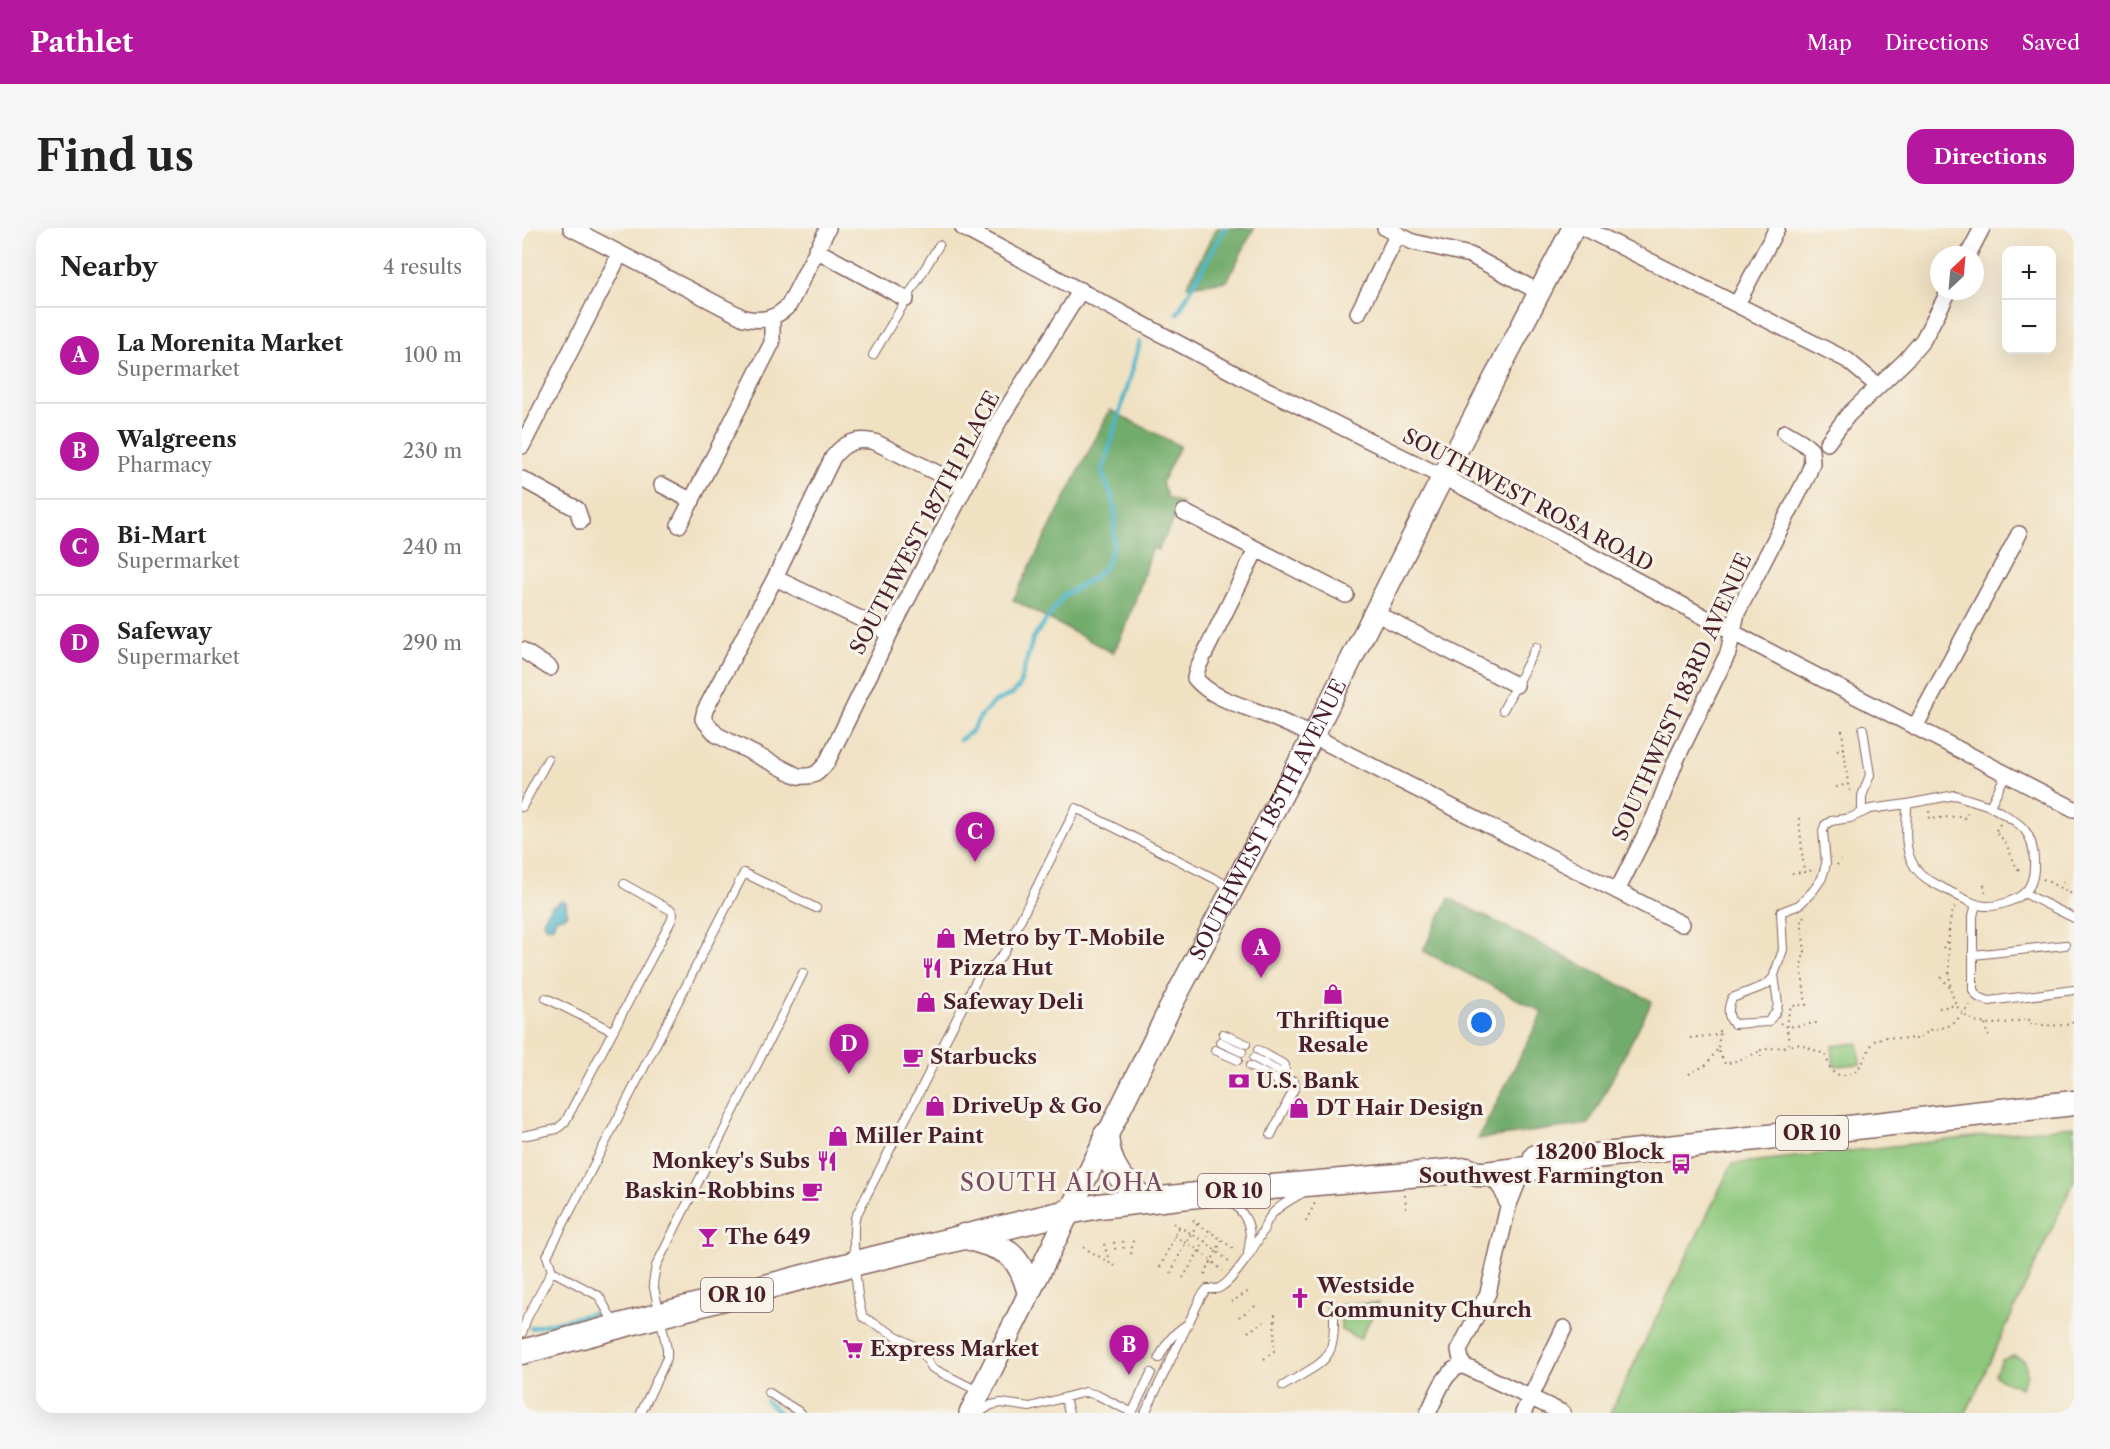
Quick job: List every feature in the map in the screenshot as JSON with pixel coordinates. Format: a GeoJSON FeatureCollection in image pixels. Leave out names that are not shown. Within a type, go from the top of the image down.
{"type":"FeatureCollection","features":[{"type":"Feature","properties":{"kind":"main road","name":"SOUTHWEST 185TH AVENUE"},"geometry":{"type":"LineString","coordinates":[[970,1413],[979,1402],[1029,1290],[1106,1135],[1573,228]]}},
{"type":"Feature","properties":{"kind":"main road","name":"OR 10"},"geometry":{"type":"LineString","coordinates":[[523,1344],[616,1327],[856,1263],[1068,1212],[1218,1194],[1319,1191],[1476,1172],[1527,1169],[1541,1167],[1550,1161],[2074,1104]]}},
{"type":"Feature","properties":{"kind":"main road"},"geometry":{"type":"LineString","coordinates":[[1106,1135],[1109,1158],[1113,1167],[1126,1184],[1146,1201]]}},
{"type":"Feature","properties":{"kind":"main road","name":"OR 10"},"geometry":{"type":"LineString","coordinates":[[1476,1172],[1478,1162],[1538,1156],[1550,1161]]}},
{"type":"Feature","properties":{"kind":"main road"},"geometry":{"type":"LineString","coordinates":[[964,1236],[1002,1249],[1014,1257],[1024,1272],[1029,1290]]}},
{"type":"Feature","properties":{"kind":"street"},"geometry":{"type":"LineString","coordinates":[[571,228],[744,318],[757,321],[781,314],[789,305],[828,228]]}},
{"type":"Feature","properties":{"kind":"street","name":"SOUTHWEST ROSA ROAD"},"geometry":{"type":"LineString","coordinates":[[963,228],[1245,379],[1443,477],[1733,632],[2074,809]]}},
{"type":"Feature","properties":{"kind":"street"},"geometry":{"type":"LineString","coordinates":[[1584,228],[1847,360],[1878,386]]}},
{"type":"Feature","properties":{"kind":"street"},"geometry":{"type":"LineString","coordinates":[[1737,304],[1777,228]]}},
{"type":"Feature","properties":{"kind":"street"},"geometry":{"type":"LineString","coordinates":[[1973,246],[1982,228]]}},
{"type":"Feature","properties":{"kind":"street"},"geometry":{"type":"LineString","coordinates":[[1358,313],[1391,231],[1413,242],[1470,255],[1539,292]]}},
{"type":"Feature","properties":{"kind":"street"},"geometry":{"type":"LineString","coordinates":[[816,250],[906,299]]}},
{"type":"Feature","properties":{"kind":"street"},"geometry":{"type":"LineString","coordinates":[[522,446],[620,254]]}},
{"type":"Feature","properties":{"kind":"street","name":"SOUTHWEST 187TH PLACE"},"geometry":{"type":"LineString","coordinates":[[775,578],[705,710],[704,719],[717,735],[798,776],[812,777],[827,762],[890,633],[999,421],[1081,290]]}},
{"type":"Feature","properties":{"kind":"street"},"geometry":{"type":"LineString","coordinates":[[1827,443],[1848,415],[1905,361],[1923,340],[1943,300]]}},
{"type":"Feature","properties":{"kind":"street"},"geometry":{"type":"LineString","coordinates":[[679,525],[772,343],[772,318]]}},
{"type":"Feature","properties":{"kind":"street","name":"SOUTHWEST 183RD AVENUE"},"geometry":{"type":"LineString","coordinates":[[1617,891],[1655,815],[1676,760],[1728,653],[1737,613],[1812,463],[1811,450],[1785,432]]}},
{"type":"Feature","properties":{"kind":"street"},"geometry":{"type":"LineString","coordinates":[[890,633],[775,578],[833,457],[841,447],[852,441],[863,439],[875,442],[965,488]]}},
{"type":"Feature","properties":{"kind":"street"},"geometry":{"type":"LineString","coordinates":[[522,478],[577,509],[581,521]]}},
{"type":"Feature","properties":{"kind":"street"},"geometry":{"type":"LineString","coordinates":[[662,485],[692,501]]}},
{"type":"Feature","properties":{"kind":"street"},"geometry":{"type":"LineString","coordinates":[[1184,512],[1346,595]]}},
{"type":"Feature","properties":{"kind":"street"},"geometry":{"type":"LineString","coordinates":[[1916,728],[2019,534]]}},
{"type":"Feature","properties":{"kind":"street"},"geometry":{"type":"LineString","coordinates":[[1256,550],[1198,667],[1195,678],[1202,686],[1242,708],[1264,714],[1312,736],[1682,924]]}},
{"type":"Feature","properties":{"kind":"street"},"geometry":{"type":"LineString","coordinates":[[1375,613],[1516,685]]}},
{"type":"Feature","properties":{"kind":"street"},"geometry":{"type":"LineString","coordinates":[[522,650],[550,668]]}},
{"type":"Feature","properties":{"kind":"street"},"geometry":{"type":"LineString","coordinates":[[1462,1365],[1459,1350],[1488,1293],[1508,1207],[1519,1179],[1527,1169]]}},
{"type":"Feature","properties":{"kind":"street"},"geometry":{"type":"LineString","coordinates":[[1476,1172],[1499,1185],[1504,1191],[1508,1207]]}},
{"type":"Feature","properties":{"kind":"street"},"geometry":{"type":"LineString","coordinates":[[1523,1413],[1564,1328]]}},
{"type":"Feature","properties":{"kind":"street"},"geometry":{"type":"LineString","coordinates":[[1428,1413],[1446,1376],[1453,1368],[1462,1365],[1563,1413]]}},
{"type":"Feature","properties":{"kind":"lane"},"geometry":{"type":"LineString","coordinates":[[873,355],[939,245]]}},
{"type":"Feature","properties":{"kind":"lane"},"geometry":{"type":"LineString","coordinates":[[1503,710],[1536,647]]}},
{"type":"Feature","properties":{"kind":"lane"},"geometry":{"type":"LineString","coordinates":[[1862,813],[1862,796],[1870,775],[1863,729]]}},
{"type":"Feature","properties":{"kind":"lane"},"geometry":{"type":"LineString","coordinates":[[522,807],[548,759]]}},
{"type":"Feature","properties":{"kind":"lane"},"geometry":{"type":"LineString","coordinates":[[1990,807],[2006,774]]}},
{"type":"Feature","properties":{"kind":"lane"},"geometry":{"type":"LineString","coordinates":[[1774,977],[1778,1004],[1772,1018],[1768,1022],[1738,1025],[1731,1021],[1729,1009],[1732,998],[1766,985],[1774,977],[1783,950],[1781,912],[1799,905],[1822,878],[1826,868],[1823,831],[1825,825],[1870,809],[1955,795],[1990,807],[2025,830],[2033,847],[2032,875],[2024,894],[1996,905],[1976,904],[1926,879],[1916,869],[1909,855],[1907,804]]}},
{"type":"Feature","properties":{"kind":"lane"},"geometry":{"type":"LineString","coordinates":[[1151,1373],[1133,1413],[1091,1393],[1084,1392],[1030,1407],[1001,1403],[991,1405],[979,1402],[932,1368],[921,1350],[863,1317],[860,1310],[853,1231],[855,1218],[980,973],[993,966],[1004,953],[1076,808],[1232,888]]}},
{"type":"Feature","properties":{"kind":"lane"},"geometry":{"type":"LineString","coordinates":[[616,1327],[599,1296],[552,1271],[547,1256],[744,873],[816,908]]}},
{"type":"Feature","properties":{"kind":"lane"},"geometry":{"type":"LineString","coordinates":[[522,1136],[557,1130],[562,1126],[673,915],[672,911],[624,884]]}},
{"type":"Feature","properties":{"kind":"lane"},"geometry":{"type":"LineString","coordinates":[[2024,894],[2074,918]]}},
{"type":"Feature","properties":{"kind":"lane"},"geometry":{"type":"LineString","coordinates":[[1976,904],[1973,916],[1973,990],[1978,997],[1989,1001],[2074,990]]}},
{"type":"Feature","properties":{"kind":"lane"},"geometry":{"type":"LineString","coordinates":[[1973,955],[2065,945]]}},
{"type":"Feature","properties":{"kind":"lane"},"geometry":{"type":"LineString","coordinates":[[641,1413],[667,1358],[661,1315],[653,1283],[656,1266],[803,973]]}},
{"type":"Feature","properties":{"kind":"lane"},"geometry":{"type":"LineString","coordinates":[[546,998],[612,1031]]}},
{"type":"Feature","properties":{"kind":"lane"},"geometry":{"type":"LineString","coordinates":[[1215,1050],[1240,1056],[1222,1038],[1246,1044]]}},
{"type":"Feature","properties":{"kind":"lane"},"geometry":{"type":"LineString","coordinates":[[1252,1062],[1277,1080],[1279,1086],[1285,1065],[1258,1050]]}},
{"type":"Feature","properties":{"kind":"lane"},"geometry":{"type":"LineString","coordinates":[[1271,1135],[1295,1087],[1294,1081]]}},
{"type":"Feature","properties":{"kind":"lane"},"geometry":{"type":"LineString","coordinates":[[1145,1413],[1186,1325],[1207,1289],[1222,1287],[1238,1270],[1257,1243],[1270,1215],[1286,1202],[1319,1191]]}},
{"type":"Feature","properties":{"kind":"lane"},"geometry":{"type":"LineString","coordinates":[[1218,1194],[1244,1214],[1251,1230],[1246,1257]]}},
{"type":"Feature","properties":{"kind":"lane"},"geometry":{"type":"LineString","coordinates":[[523,1344],[527,1318],[552,1271]]}},
{"type":"Feature","properties":{"kind":"lane"},"geometry":{"type":"LineString","coordinates":[[1283,1386],[1328,1357],[1334,1335],[1334,1307]]}},
{"type":"Feature","properties":{"kind":"lane"},"geometry":{"type":"LineString","coordinates":[[1158,1358],[1176,1331],[1186,1325]]}},
{"type":"Feature","properties":{"kind":"lane"},"geometry":{"type":"LineString","coordinates":[[768,1392],[801,1413]]}},
{"type":"Feature","properties":{"kind":"lane"},"geometry":{"type":"LineString","coordinates":[[1065,1398],[1070,1413]]}},
{"type":"Feature","properties":{"kind":"path"},"geometry":{"type":"LineString","coordinates":[[1842,730],[1848,784],[1851,793],[1862,796]]}},
{"type":"Feature","properties":{"kind":"path"},"geometry":{"type":"LineString","coordinates":[[1837,750],[1844,748]]}},
{"type":"Feature","properties":{"kind":"path"},"geometry":{"type":"LineString","coordinates":[[1836,787],[1848,784]]}},
{"type":"Feature","properties":{"kind":"path"},"geometry":{"type":"LineString","coordinates":[[1920,810],[1929,811],[1930,819],[1959,816],[1965,818],[1973,800]]}},
{"type":"Feature","properties":{"kind":"path"},"geometry":{"type":"LineString","coordinates":[[1799,818],[1804,872]]}},
{"type":"Feature","properties":{"kind":"path"},"geometry":{"type":"LineString","coordinates":[[1793,836],[1800,834]]}},
{"type":"Feature","properties":{"kind":"path"},"geometry":{"type":"LineString","coordinates":[[1834,873],[1841,860]]}},
{"type":"Feature","properties":{"kind":"path"},"geometry":{"type":"LineString","coordinates":[[1792,873],[1838,864]]}},
{"type":"Feature","properties":{"kind":"path"},"geometry":{"type":"LineString","coordinates":[[2032,875],[2074,895]]}},
{"type":"Feature","properties":{"kind":"path"},"geometry":{"type":"LineString","coordinates":[[2060,888],[2065,879]]}},
{"type":"Feature","properties":{"kind":"path"},"geometry":{"type":"LineString","coordinates":[[1984,885],[1987,897]]}},
{"type":"Feature","properties":{"kind":"path"},"geometry":{"type":"LineString","coordinates":[[1789,1046],[1787,1020],[1791,1006],[1806,1005],[1801,965],[1805,951],[1801,920],[1806,914]]}},
{"type":"Feature","properties":{"kind":"path"},"geometry":{"type":"LineString","coordinates":[[1943,948],[1950,936]]}},
{"type":"Feature","properties":{"kind":"path"},"geometry":{"type":"LineString","coordinates":[[1941,977],[1951,989]]}},
{"type":"Feature","properties":{"kind":"path"},"geometry":{"type":"LineString","coordinates":[[1718,1049],[1725,1064],[1758,1054],[1761,1050],[1800,1044],[1827,1058],[1831,1070],[1836,1075],[1852,1074],[1862,1066],[1874,1041],[1884,1037],[1917,1039],[1931,1030],[1946,1027],[1954,1023],[1978,997]]}},
{"type":"Feature","properties":{"kind":"path"},"geometry":{"type":"LineString","coordinates":[[1939,1008],[1956,1005]]}},
{"type":"Feature","properties":{"kind":"path"},"geometry":{"type":"LineString","coordinates":[[1772,1018],[1787,1027],[1816,1023]]}},
{"type":"Feature","properties":{"kind":"path"},"geometry":{"type":"LineString","coordinates":[[1985,1023],[1989,1036]]}},
{"type":"Feature","properties":{"kind":"path"},"geometry":{"type":"LineString","coordinates":[[1689,1074],[1706,1065],[1718,1049],[1720,1030],[1715,1035],[1690,1038]]}},
{"type":"Feature","properties":{"kind":"path"},"geometry":{"type":"LineString","coordinates":[[1761,1050],[1761,1058]]}},
{"type":"Feature","properties":{"kind":"path"},"geometry":{"type":"LineString","coordinates":[[1405,1189],[1406,1210]]}},
{"type":"Feature","properties":{"kind":"path"},"geometry":{"type":"LineString","coordinates":[[1306,1221],[1319,1191]]}},
{"type":"Feature","properties":{"kind":"path"},"geometry":{"type":"LineString","coordinates":[[1193,1220],[1246,1257]]}},
{"type":"Feature","properties":{"kind":"path"},"geometry":{"type":"LineString","coordinates":[[1173,1223],[1217,1250],[1238,1270]]}},
{"type":"Feature","properties":{"kind":"path"},"geometry":{"type":"LineString","coordinates":[[1171,1273],[1198,1223]]}},
{"type":"Feature","properties":{"kind":"path"},"geometry":{"type":"LineString","coordinates":[[1160,1267],[1179,1227]]}},
{"type":"Feature","properties":{"kind":"path"},"geometry":{"type":"LineString","coordinates":[[1183,1278],[1211,1231]]}},
{"type":"Feature","properties":{"kind":"path"},"geometry":{"type":"LineString","coordinates":[[1174,1236],[1212,1260],[1229,1280]]}},
{"type":"Feature","properties":{"kind":"path"},"geometry":{"type":"LineString","coordinates":[[1131,1254],[1133,1240]]}},
{"type":"Feature","properties":{"kind":"path"},"geometry":{"type":"LineString","coordinates":[[1204,1276],[1222,1240]]}},
{"type":"Feature","properties":{"kind":"path"},"geometry":{"type":"LineString","coordinates":[[1123,1241],[1124,1253]]}},
{"type":"Feature","properties":{"kind":"path"},"geometry":{"type":"LineString","coordinates":[[1113,1242],[1116,1253]]}},
{"type":"Feature","properties":{"kind":"path"},"geometry":{"type":"LineString","coordinates":[[1104,1244],[1108,1257]]}},
{"type":"Feature","properties":{"kind":"path"},"geometry":{"type":"LineString","coordinates":[[1083,1247],[1115,1266]]}},
{"type":"Feature","properties":{"kind":"path"},"geometry":{"type":"LineString","coordinates":[[1231,1302],[1250,1291]]}},
{"type":"Feature","properties":{"kind":"path"},"geometry":{"type":"LineString","coordinates":[[1239,1317],[1257,1305]]}},
{"type":"Feature","properties":{"kind":"path"},"geometry":{"type":"LineString","coordinates":[[1264,1359],[1274,1351],[1275,1313]]}},
{"type":"Feature","properties":{"kind":"path"},"geometry":{"type":"LineString","coordinates":[[1248,1332],[1266,1320]]}},
{"type":"Feature","properties":{"kind":"green space"},"geometry":{"type":"Polygon","coordinates":[[[1216,228],[1254,228],[1227,281],[1187,286],[1216,228]]]}},
{"type":"Feature","properties":{"kind":"green space"},"geometry":{"type":"Polygon","coordinates":[[[1110,410],[1180,446],[1162,482],[1167,497],[1182,504],[1158,550],[1153,548],[1130,615],[1113,653],[1013,600],[1110,410]]]}},
{"type":"Feature","properties":{"kind":"green space"},"geometry":{"type":"Polygon","coordinates":[[[1449,898],[1652,1001],[1589,1124],[1478,1139],[1543,1012],[1423,951],[1449,898]]]}},
{"type":"Feature","properties":{"kind":"green space"},"geometry":{"type":"Polygon","coordinates":[[[1858,1043],[1860,1064],[1834,1066],[1832,1046],[1858,1043]]]}},
{"type":"Feature","properties":{"kind":"green space"},"geometry":{"type":"Polygon","coordinates":[[[2074,1126],[2074,1181],[1966,1413],[1610,1413],[1732,1164],[2074,1126]]]}},
{"type":"Feature","properties":{"kind":"green space"},"geometry":{"type":"Polygon","coordinates":[[[1379,1303],[1360,1339],[1341,1330],[1341,1305],[1379,1303]]]}},
{"type":"Feature","properties":{"kind":"green space"},"geometry":{"type":"Polygon","coordinates":[[[2014,1356],[2025,1361],[2027,1374],[2021,1388],[1996,1377],[1995,1374],[2002,1360],[2014,1356]]]}},
{"type":"Feature","properties":{"kind":"water"},"geometry":{"type":"Polygon","coordinates":[[[561,901],[566,902],[567,914],[556,918],[553,926],[546,927],[543,921],[551,907],[561,901]]]}},
{"type":"Feature","properties":{"kind":"waterway"},"geometry":{"type":"LineString","coordinates":[[1177,314],[1225,228]]}},
{"type":"Feature","properties":{"kind":"waterway"},"geometry":{"type":"LineString","coordinates":[[960,740],[972,731],[980,717],[993,703],[1012,694],[1019,687],[1033,638],[1064,595],[1095,577],[1106,565],[1113,547],[1115,513],[1112,496],[1102,473],[1140,342]]}},
{"type":"Feature","properties":{"kind":"waterway"},"geometry":{"type":"LineString","coordinates":[[531,1328],[594,1313]]}},
{"type":"Feature","properties":{"kind":"waterway"},"geometry":{"type":"LineString","coordinates":[[766,1401],[780,1413]]}},
{"type":"Feature","properties":{"kind":"place","name":"Bi-Mart"},"geometry":{"type":"Point","coordinates":[975,862]}},
{"type":"Feature","properties":{"kind":"place","name":"Metro by T-Mobile"},"geometry":{"type":"Point","coordinates":[946,938]}},
{"type":"Feature","properties":{"kind":"place","name":"Pizza Hut"},"geometry":{"type":"Point","coordinates":[932,968]}},
{"type":"Feature","properties":{"kind":"place","name":"La Morenita Market"},"geometry":{"type":"Point","coordinates":[1261,978]}},
{"type":"Feature","properties":{"kind":"place","name":"Thriftique Resale"},"geometry":{"type":"Point","coordinates":[1333,994]}},
{"type":"Feature","properties":{"kind":"place","name":"Safeway Deli"},"geometry":{"type":"Point","coordinates":[926,1002]}},
{"type":"Feature","properties":{"kind":"place","name":"Starbucks"},"geometry":{"type":"Point","coordinates":[913,1057]}},
{"type":"Feature","properties":{"kind":"place","name":"Safeway"},"geometry":{"type":"Point","coordinates":[849,1074]}},
{"type":"Feature","properties":{"kind":"place","name":"U.S. Bank"},"geometry":{"type":"Point","coordinates":[1239,1081]}},
{"type":"Feature","properties":{"kind":"place","name":"DriveUp & Go"},"geometry":{"type":"Point","coordinates":[935,1106]}},
{"type":"Feature","properties":{"kind":"place","name":"DT Hair Design"},"geometry":{"type":"Point","coordinates":[1299,1108]}},
{"type":"Feature","properties":{"kind":"place","name":"Miller Paint"},"geometry":{"type":"Point","coordinates":[838,1136]}},
{"type":"Feature","properties":{"kind":"place","name":"Monkey's Subs"},"geometry":{"type":"Point","coordinates":[827,1161]}},
{"type":"Feature","properties":{"kind":"place","name":"18200 Block Southwest Farmington"},"geometry":{"type":"Point","coordinates":[1681,1164]}},
{"type":"Feature","properties":{"kind":"place","name":"Baskin-Robbins"},"geometry":{"type":"Point","coordinates":[812,1191]}},
{"type":"Feature","properties":{"kind":"place","name":"The 649"},"geometry":{"type":"Point","coordinates":[708,1237]}},
{"type":"Feature","properties":{"kind":"place","name":"Westside Community Church"},"geometry":{"type":"Point","coordinates":[1300,1298]}},
{"type":"Feature","properties":{"kind":"place","name":"Express Market"},"geometry":{"type":"Point","coordinates":[853,1349]}},
{"type":"Feature","properties":{"kind":"place","name":"Walgreens"},"geometry":{"type":"Point","coordinates":[1129,1375]}},
{"type":"Feature","properties":{"kind":"district","name":"SOUTH ALOHA"},"geometry":{"type":"Point","coordinates":[1062,1183]}}]}
